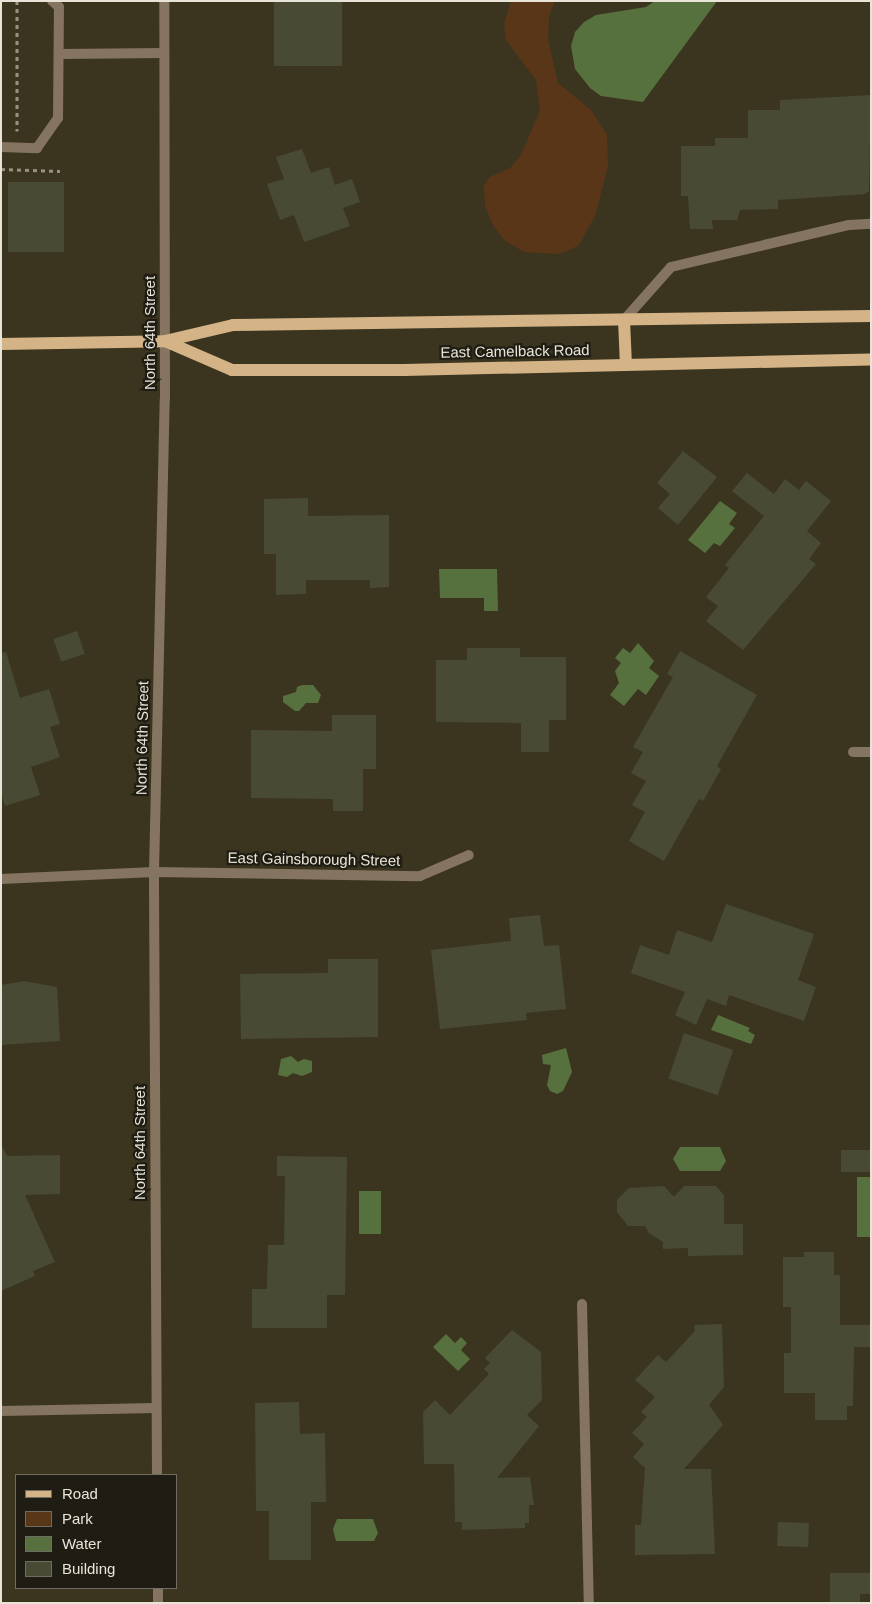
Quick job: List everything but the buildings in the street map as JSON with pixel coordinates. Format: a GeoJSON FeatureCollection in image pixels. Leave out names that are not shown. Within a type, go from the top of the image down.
{"type":"FeatureCollection","features":[{"type":"Feature","properties":{"kind":"main road","name":"East Camelback Road"},"geometry":{"type":"LineString","coordinates":[[1,344],[165,341],[233,325],[871,315]]}},
{"type":"Feature","properties":{"kind":"main road"},"geometry":{"type":"LineString","coordinates":[[624,320],[626,365]]}},
{"type":"Feature","properties":{"kind":"main road","name":"East Camelback Road"},"geometry":{"type":"LineString","coordinates":[[165,341],[232,370],[626,365],[871,359]]}},
{"type":"Feature","properties":{"kind":"street"},"geometry":{"type":"LineString","coordinates":[[1,147],[37,148],[58,118],[61,54],[59,8],[52,1]]}},
{"type":"Feature","properties":{"kind":"street","name":"North 64th Street"},"geometry":{"type":"LineString","coordinates":[[157,1474],[154,872],[165,341],[164,1]]}},
{"type":"Feature","properties":{"kind":"street"},"geometry":{"type":"LineString","coordinates":[[61,54],[164,53]]}},
{"type":"Feature","properties":{"kind":"street"},"geometry":{"type":"LineString","coordinates":[[624,320],[671,267],[849,226],[871,224]]}},
{"type":"Feature","properties":{"kind":"street"},"geometry":{"type":"LineString","coordinates":[[853,752],[871,752]]}},
{"type":"Feature","properties":{"kind":"street","name":"East Gainsborough Street"},"geometry":{"type":"LineString","coordinates":[[1,880],[154,872],[420,876],[469,855]]}},
{"type":"Feature","properties":{"kind":"street"},"geometry":{"type":"LineString","coordinates":[[582,1304],[589,1603]]}},
{"type":"Feature","properties":{"kind":"street"},"geometry":{"type":"LineString","coordinates":[[1,1411],[156,1408]]}},
{"type":"Feature","properties":{"kind":"street"},"geometry":{"type":"LineString","coordinates":[[158,1589],[158,1603]]}},
{"type":"Feature","properties":{"kind":"path"},"geometry":{"type":"LineString","coordinates":[[9,136],[18,136],[17,1]]}},
{"type":"Feature","properties":{"kind":"path"},"geometry":{"type":"LineString","coordinates":[[1,169],[60,170]]}},
{"type":"Feature","properties":{"kind":"green space"},"geometry":{"type":"Polygon","coordinates":[[[511,1],[555,1],[549,16],[548,40],[558,83],[591,110],[607,135],[608,166],[595,216],[578,246],[559,254],[524,252],[504,240],[493,225],[485,206],[484,185],[490,177],[510,168],[520,157],[540,111],[536,80],[506,40],[504,23],[511,1]]]}},
{"type":"Feature","properties":{"kind":"water"},"geometry":{"type":"Polygon","coordinates":[[[655,1],[717,1],[643,102],[601,96],[590,88],[575,69],[571,46],[575,32],[584,22],[596,15],[646,7],[655,1]]]}},
{"type":"Feature","properties":{"kind":"water"},"geometry":{"type":"Polygon","coordinates":[[[720,501],[737,513],[729,524],[735,528],[720,546],[714,543],[705,553],[688,540],[720,501]]]}},
{"type":"Feature","properties":{"kind":"water"},"geometry":{"type":"Polygon","coordinates":[[[439,569],[497,569],[498,611],[484,611],[484,598],[440,598],[439,569]]]}},
{"type":"Feature","properties":{"kind":"water"},"geometry":{"type":"Polygon","coordinates":[[[638,643],[654,661],[649,668],[659,676],[646,695],[638,689],[624,706],[610,695],[619,683],[615,671],[621,663],[615,658],[623,648],[630,653],[638,643]]]}},
{"type":"Feature","properties":{"kind":"water"},"geometry":{"type":"Polygon","coordinates":[[[313,685],[321,695],[318,703],[306,703],[299,711],[295,711],[283,702],[283,696],[296,692],[297,687],[313,685]]]}},
{"type":"Feature","properties":{"kind":"water"},"geometry":{"type":"Polygon","coordinates":[[[718,1015],[750,1028],[748,1031],[755,1035],[751,1044],[711,1030],[718,1015]]]}},
{"type":"Feature","properties":{"kind":"water"},"geometry":{"type":"Polygon","coordinates":[[[566,1048],[572,1072],[563,1091],[557,1094],[550,1091],[547,1085],[551,1065],[543,1064],[542,1055],[566,1048]]]}},
{"type":"Feature","properties":{"kind":"water"},"geometry":{"type":"Polygon","coordinates":[[[291,1056],[298,1062],[304,1059],[312,1061],[312,1072],[302,1076],[293,1073],[287,1077],[278,1075],[281,1059],[291,1056]]]}},
{"type":"Feature","properties":{"kind":"water"},"geometry":{"type":"Polygon","coordinates":[[[680,1147],[720,1147],[726,1161],[720,1171],[680,1171],[673,1159],[680,1147]]]}},
{"type":"Feature","properties":{"kind":"water"},"geometry":{"type":"Polygon","coordinates":[[[857,1177],[871,1177],[871,1237],[857,1237],[857,1177]]]}},
{"type":"Feature","properties":{"kind":"water"},"geometry":{"type":"Polygon","coordinates":[[[359,1191],[381,1191],[381,1234],[359,1234],[359,1191]]]}},
{"type":"Feature","properties":{"kind":"water"},"geometry":{"type":"Polygon","coordinates":[[[446,1334],[455,1343],[461,1337],[467,1343],[461,1350],[470,1359],[458,1371],[433,1347],[446,1334]]]}},
{"type":"Feature","properties":{"kind":"water"},"geometry":{"type":"Polygon","coordinates":[[[337,1519],[373,1519],[378,1533],[374,1541],[336,1541],[333,1529],[337,1519]]]}}]}
